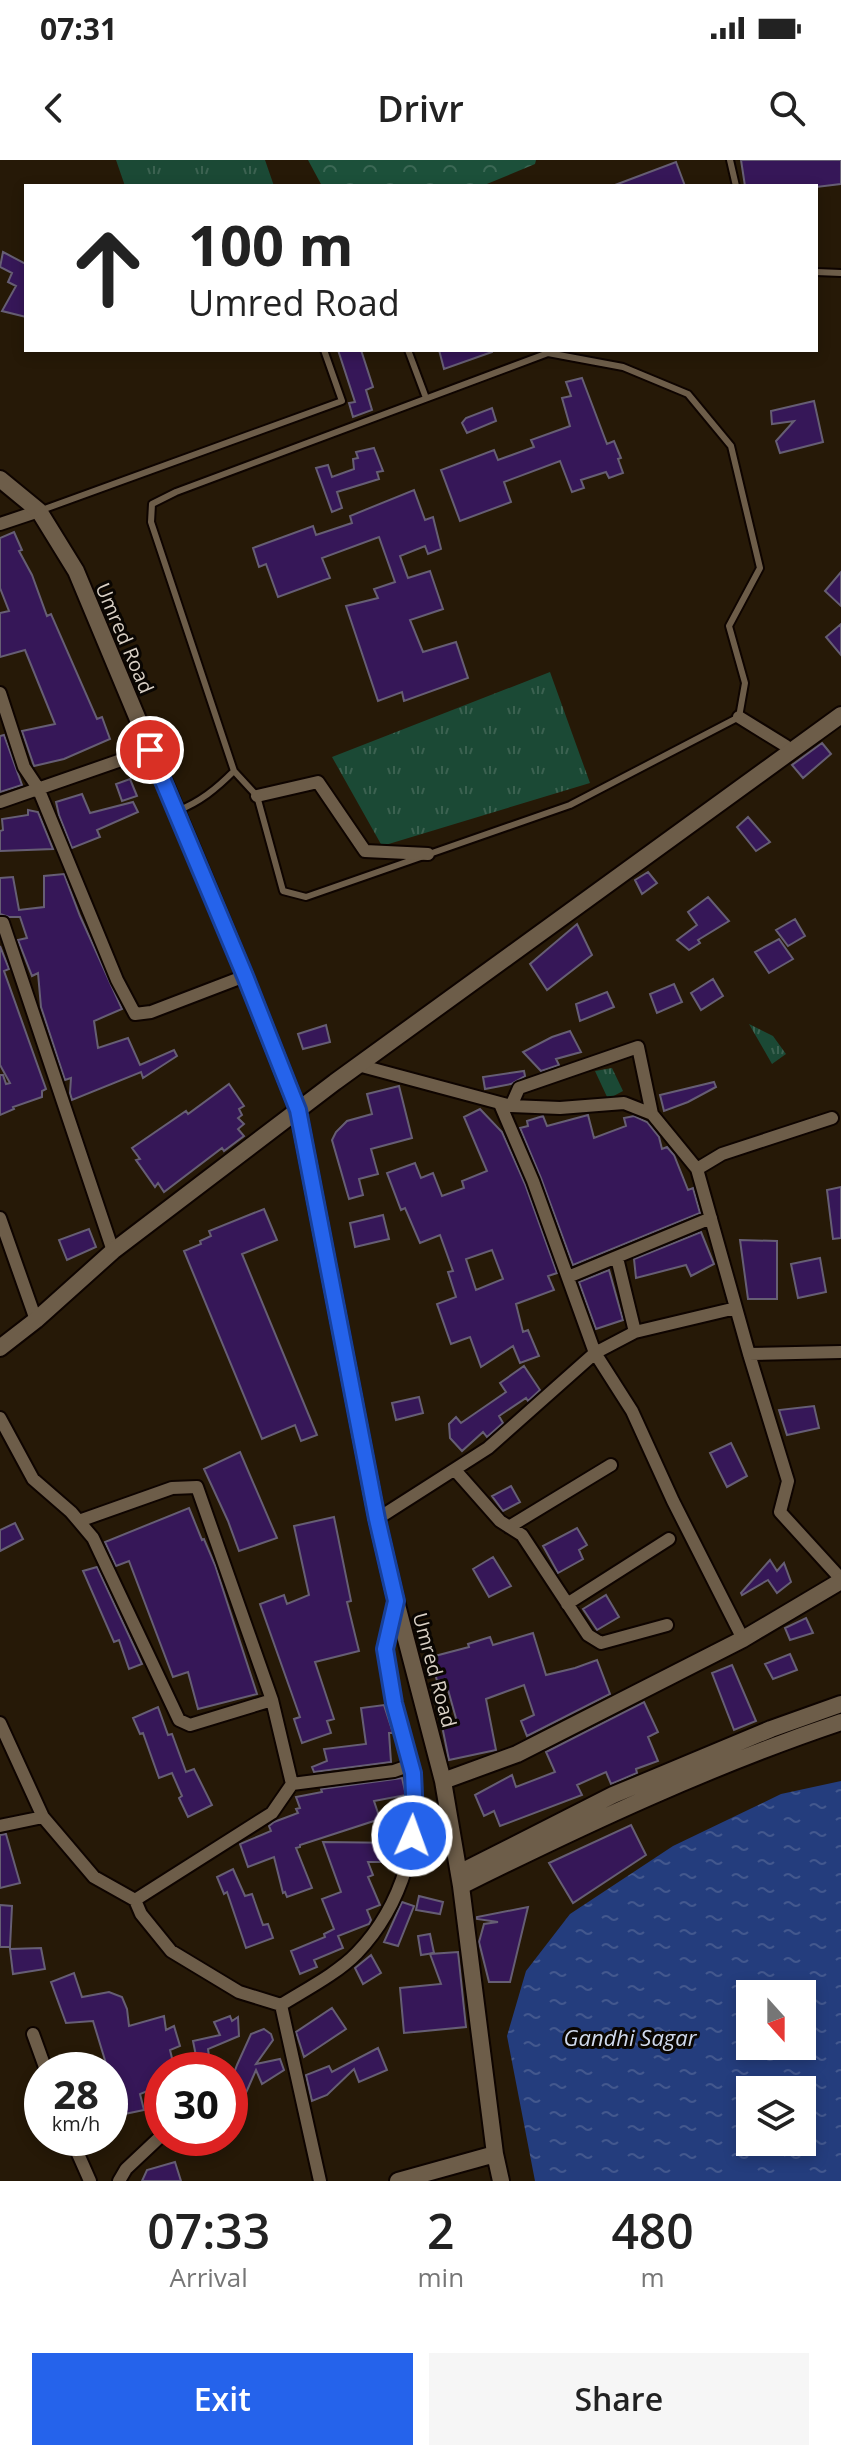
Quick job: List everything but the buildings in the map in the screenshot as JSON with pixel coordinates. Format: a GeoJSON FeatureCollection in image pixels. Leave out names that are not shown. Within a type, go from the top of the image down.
{"type":"FeatureCollection","features":[{"type":"Feature","properties":{"kind":"street","name":"Umred Road"},"geometry":{"type":"LineString","coordinates":[[0,479],[39,511],[76,571],[298,1110],[377,1519],[443,1781],[460,1879],[501,2181]]}},
{"type":"Feature","properties":{"kind":"street"},"geometry":{"type":"LineString","coordinates":[[0,524],[39,511]]}},
{"type":"Feature","properties":{"kind":"street"},"geometry":{"type":"LineString","coordinates":[[0,693],[24,767],[38,788],[117,980],[135,1014],[151,1012],[245,976]]}},
{"type":"Feature","properties":{"kind":"street"},"geometry":{"type":"LineString","coordinates":[[0,1348],[113,1251],[298,1110],[841,715]]}},
{"type":"Feature","properties":{"kind":"street"},"geometry":{"type":"LineString","coordinates":[[739,717],[786,746]]}},
{"type":"Feature","properties":{"kind":"street"},"geometry":{"type":"LineString","coordinates":[[0,802],[150,750]]}},
{"type":"Feature","properties":{"kind":"street"},"geometry":{"type":"LineString","coordinates":[[257,796],[318,782],[365,851],[428,854]]}},
{"type":"Feature","properties":{"kind":"street"},"geometry":{"type":"LineString","coordinates":[[0,923],[3,923],[113,1251]]}},
{"type":"Feature","properties":{"kind":"street"},"geometry":{"type":"LineString","coordinates":[[443,1781],[517,1754],[743,1639],[841,1580],[780,1512],[788,1481],[697,1169],[652,1114],[638,1047],[519,1088],[505,1105]]}},
{"type":"Feature","properties":{"kind":"street"},"geometry":{"type":"LineString","coordinates":[[358,1065],[505,1105],[560,1108],[624,1103],[652,1114]]}},
{"type":"Feature","properties":{"kind":"street"},"geometry":{"type":"LineString","coordinates":[[505,1105],[595,1353],[632,1411],[673,1501],[743,1639]]}},
{"type":"Feature","properties":{"kind":"street"},"geometry":{"type":"LineString","coordinates":[[697,1169],[722,1154],[832,1118]]}},
{"type":"Feature","properties":{"kind":"street"},"geometry":{"type":"LineString","coordinates":[[0,1218],[36,1320]]}},
{"type":"Feature","properties":{"kind":"street"},"geometry":{"type":"LineString","coordinates":[[568,1277],[711,1218]]}},
{"type":"Feature","properties":{"kind":"street"},"geometry":{"type":"LineString","coordinates":[[617,1258],[635,1332]]}},
{"type":"Feature","properties":{"kind":"street"},"geometry":{"type":"LineString","coordinates":[[377,1519],[488,1448],[595,1353],[635,1332],[736,1308]]}},
{"type":"Feature","properties":{"kind":"street"},"geometry":{"type":"LineString","coordinates":[[749,1354],[841,1352]]}},
{"type":"Feature","properties":{"kind":"street"},"geometry":{"type":"LineString","coordinates":[[0,1418],[33,1479],[93,1538],[179,1720],[190,1725],[272,1700]]}},
{"type":"Feature","properties":{"kind":"street"},"geometry":{"type":"LineString","coordinates":[[509,1527],[611,1465]]}},
{"type":"Feature","properties":{"kind":"street"},"geometry":{"type":"LineString","coordinates":[[455,1470],[500,1521],[522,1535],[588,1635],[601,1643],[667,1625]]}},
{"type":"Feature","properties":{"kind":"street"},"geometry":{"type":"LineString","coordinates":[[79,1521],[172,1488],[197,1487],[272,1700],[292,1784],[272,1813],[135,1900]]}},
{"type":"Feature","properties":{"kind":"street"},"geometry":{"type":"LineString","coordinates":[[567,1604],[669,1539]]}},
{"type":"Feature","properties":{"kind":"street"},"geometry":{"type":"LineString","coordinates":[[281,2005],[357,1954],[381,1922],[400,1887],[410,1856],[415,1816],[411,1765],[394,1703],[385,1649],[396,1601]]}},
{"type":"Feature","properties":{"kind":"street"},"geometry":{"type":"LineString","coordinates":[[460,1879],[613,1795],[771,1729],[841,1704]]}},
{"type":"Feature","properties":{"kind":"street"},"geometry":{"type":"LineString","coordinates":[[460,1879],[738,1760],[841,1722]]}},
{"type":"Feature","properties":{"kind":"street"},"geometry":{"type":"LineString","coordinates":[[0,1723],[43,1817],[94,1877],[135,1900],[141,1914],[171,1951],[239,1992],[281,2005]]}},
{"type":"Feature","properties":{"kind":"street"},"geometry":{"type":"LineString","coordinates":[[292,1784],[394,1771],[411,1765]]}},
{"type":"Feature","properties":{"kind":"street"},"geometry":{"type":"LineString","coordinates":[[0,1826],[43,1817]]}},
{"type":"Feature","properties":{"kind":"street"},"geometry":{"type":"LineString","coordinates":[[281,2005],[320,2181]]}},
{"type":"Feature","properties":{"kind":"street"},"geometry":{"type":"LineString","coordinates":[[33,2034],[40,2052]]}},
{"type":"Feature","properties":{"kind":"street"},"geometry":{"type":"LineString","coordinates":[[119,2181],[126,2169],[144,2152]]}},
{"type":"Feature","properties":{"kind":"street"},"geometry":{"type":"LineString","coordinates":[[398,2181],[495,2154]]}},
{"type":"Feature","properties":{"kind":"street"},"geometry":{"type":"LineString","coordinates":[[79,2156],[90,2181]]}},
{"type":"Feature","properties":{"kind":"lane"},"geometry":{"type":"LineString","coordinates":[[730,160],[736,184]]}},
{"type":"Feature","properties":{"kind":"lane"},"geometry":{"type":"LineString","coordinates":[[818,272],[841,273]]}},
{"type":"Feature","properties":{"kind":"lane"},"geometry":{"type":"LineString","coordinates":[[39,511],[342,401],[325,352]]}},
{"type":"Feature","properties":{"kind":"lane"},"geometry":{"type":"LineString","coordinates":[[409,352],[426,398]]}},
{"type":"Feature","properties":{"kind":"lane"},"geometry":{"type":"LineString","coordinates":[[544,352],[176,492],[152,504],[151,522],[234,771],[257,796],[283,891],[306,897],[570,805],[739,717],[745,683],[729,626],[760,568],[731,446],[688,394],[623,367],[552,352]]}},
{"type":"Feature","properties":{"kind":"lane"},"geometry":{"type":"LineString","coordinates":[[177,811],[197,803],[217,789],[234,771]]}},
{"type":"Feature","properties":{"kind":"green space"},"geometry":{"type":"Polygon","coordinates":[[[116,160],[265,160],[273,184],[124,184],[116,160]]]}},
{"type":"Feature","properties":{"kind":"green space"},"geometry":{"type":"Polygon","coordinates":[[[308,160],[536,160],[535,164],[487,184],[321,184],[308,160]]]}},
{"type":"Feature","properties":{"kind":"green space"},"geometry":{"type":"Polygon","coordinates":[[[550,672],[590,783],[382,846],[332,757],[550,672]]]}},
{"type":"Feature","properties":{"kind":"green space"},"geometry":{"type":"Polygon","coordinates":[[[749,1024],[773,1036],[786,1054],[772,1064],[749,1024]]]}},
{"type":"Feature","properties":{"kind":"green space"},"geometry":{"type":"Polygon","coordinates":[[[612,1068],[623,1091],[608,1099],[595,1071],[612,1068]]]}},
{"type":"Feature","properties":{"kind":"water","name":"Gandhi Sagar"},"geometry":{"type":"Polygon","coordinates":[[[841,1781],[841,2181],[535,2181],[507,2036],[526,1971],[570,1914],[673,1846],[781,1794],[841,1781]]]}},
{"type":"Feature","properties":{"kind":"route"},"geometry":{"type":"LineString","coordinates":[[150,750],[298,1110],[377,1519],[396,1601],[385,1649],[394,1703],[413,1773],[415,1816],[412,1836]]}}]}
